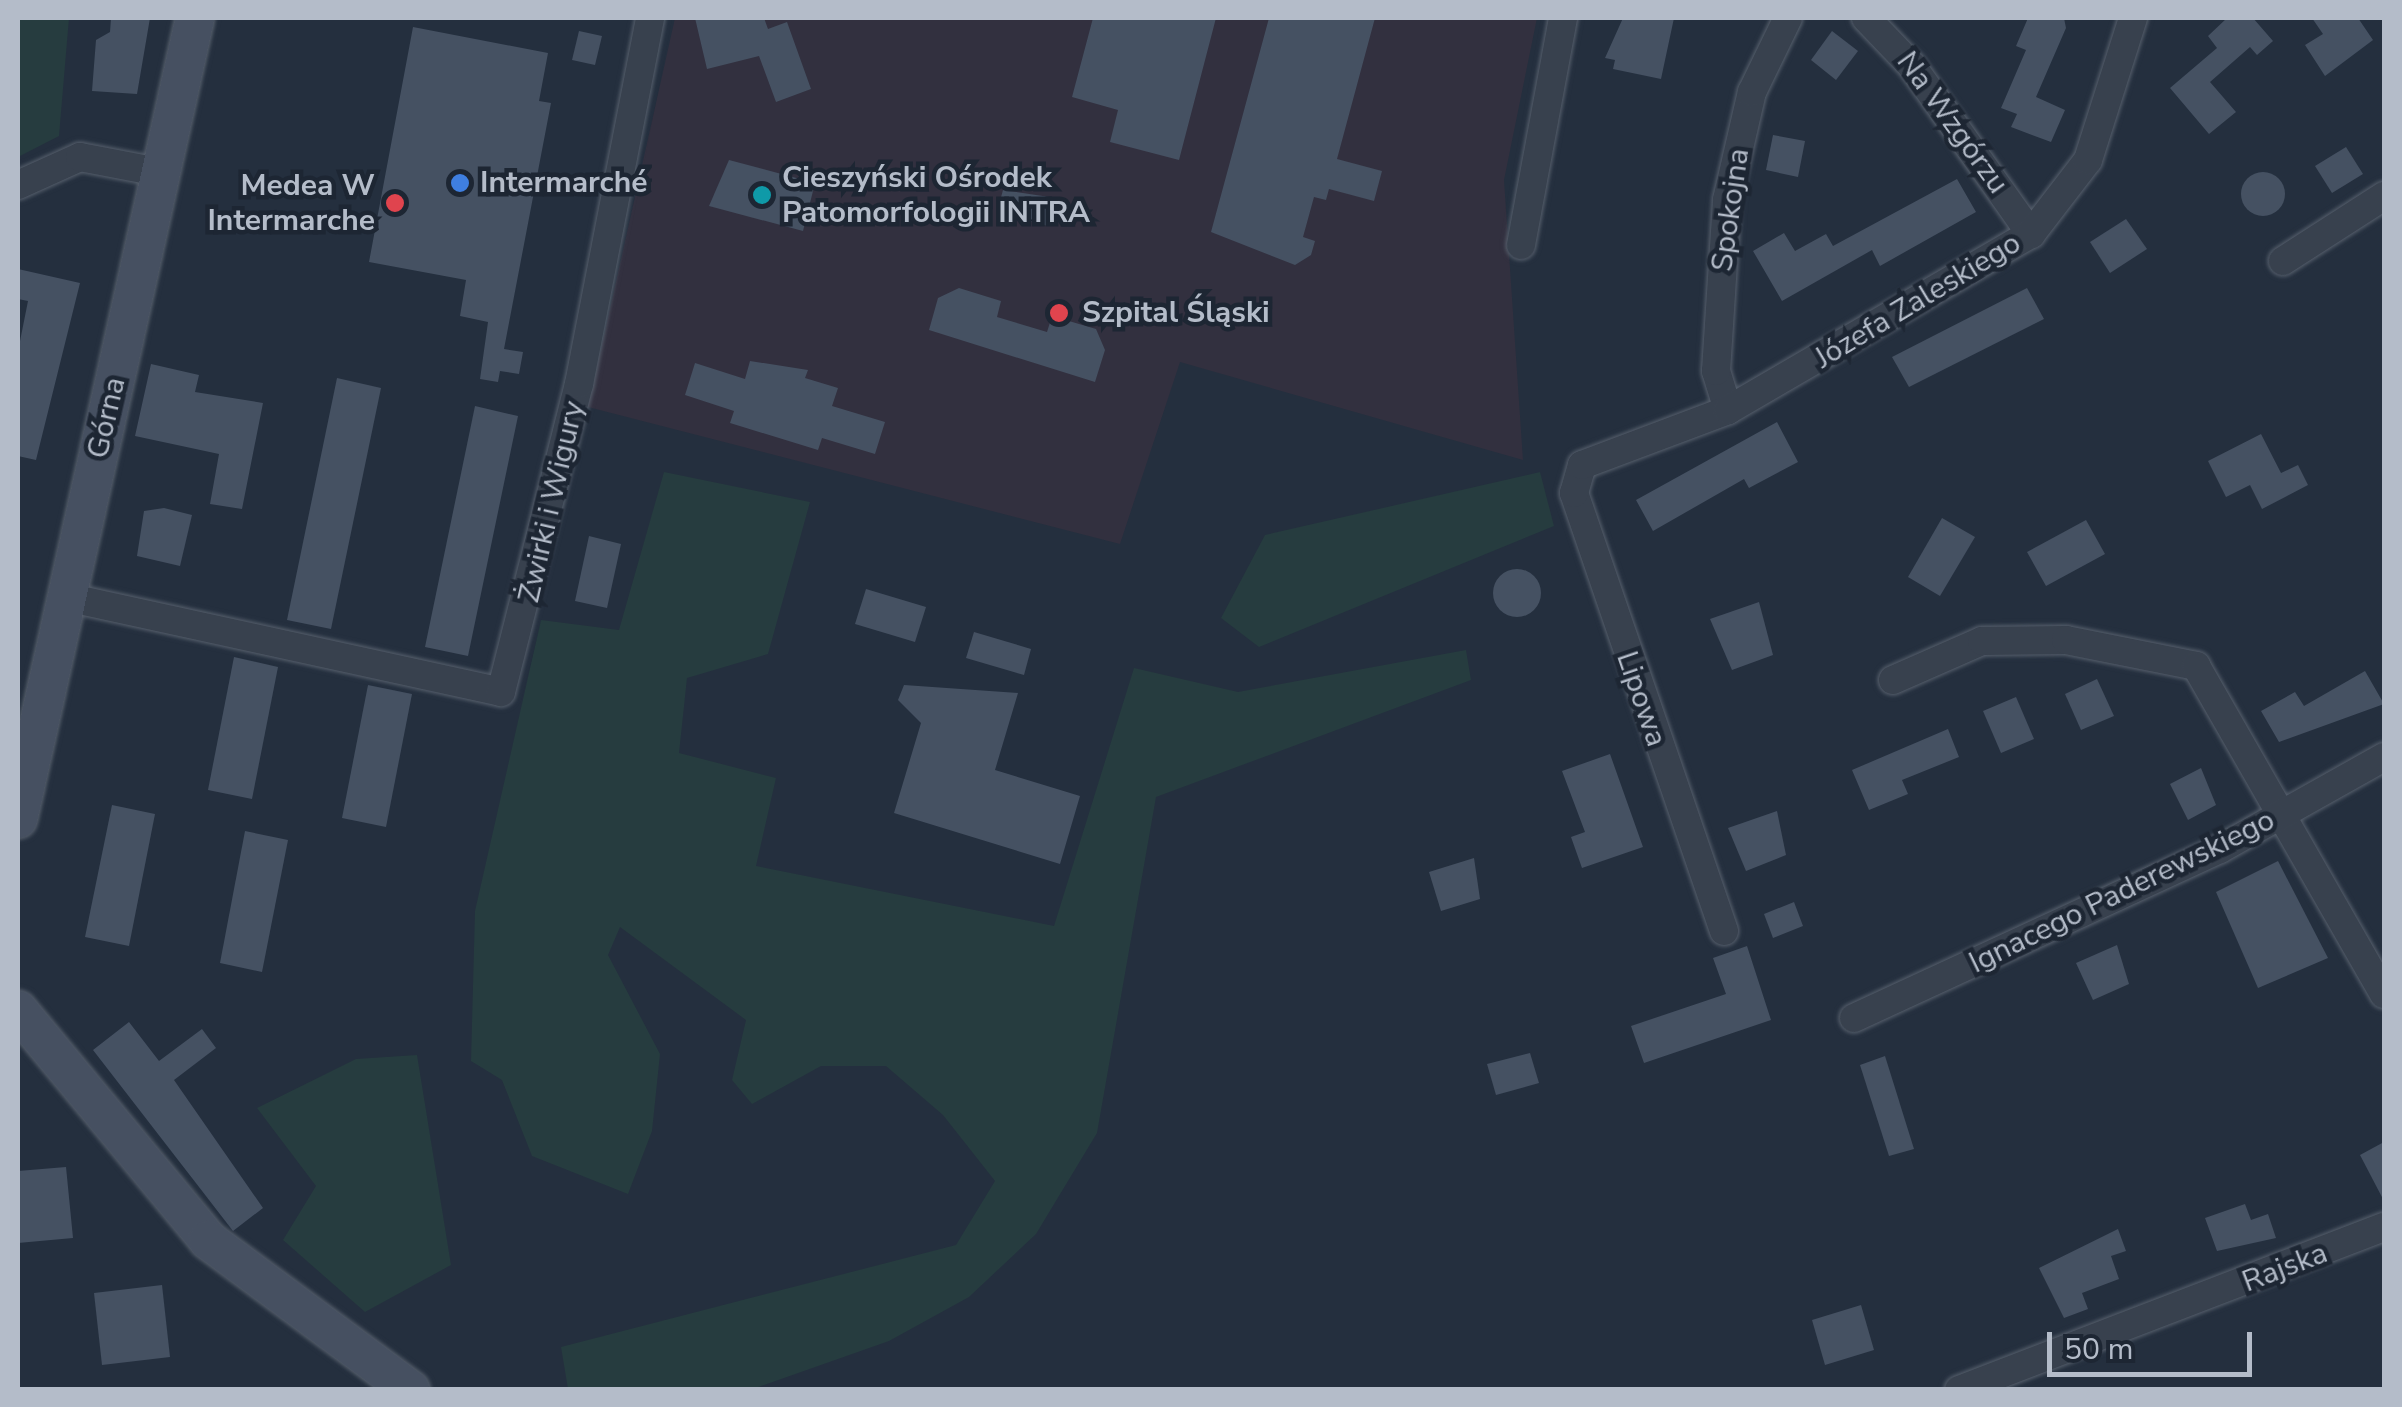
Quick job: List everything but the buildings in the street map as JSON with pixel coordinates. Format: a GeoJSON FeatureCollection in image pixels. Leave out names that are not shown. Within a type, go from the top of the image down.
{"type":"FeatureCollection","features":[{"type":"Feature","properties":{"kind":"street","name":"Górna"},"geometry":{"type":"LineString","coordinates":[[18,819],[195,18]]}},
{"type":"Feature","properties":{"kind":"street","name":"Żwirki i Wigury"},"geometry":{"type":"LineString","coordinates":[[66,597],[501,692],[580,384],[650,18]]}},
{"type":"Feature","properties":{"kind":"street"},"geometry":{"type":"LineString","coordinates":[[1521,246],[1563,18]]}},
{"type":"Feature","properties":{"kind":"street","name":"Spokojna"},"geometry":{"type":"LineString","coordinates":[[1728,410],[1716,370],[1727,200],[1752,92],[1788,18]]}},
{"type":"Feature","properties":{"kind":"street","name":"Na Wzgórzu"},"geometry":{"type":"LineString","coordinates":[[1866,18],[1912,66],[2031,234]]}},
{"type":"Feature","properties":{"kind":"street","name":"Józefa Zaleskiego"},"geometry":{"type":"LineString","coordinates":[[1582,465],[1728,410],[2031,234],[2088,160],[2134,18]]}},
{"type":"Feature","properties":{"kind":"street"},"geometry":{"type":"LineString","coordinates":[[18,185],[80,157],[159,172]]}},
{"type":"Feature","properties":{"kind":"street"},"geometry":{"type":"LineString","coordinates":[[2283,260],[2384,196]]}},
{"type":"Feature","properties":{"kind":"street","name":"Lipowa"},"geometry":{"type":"LineString","coordinates":[[1582,465],[1574,492],[1724,931]]}},
{"type":"Feature","properties":{"kind":"street"},"geometry":{"type":"LineString","coordinates":[[1892,680],[1982,640],[2066,640],[2196,666],[2286,814],[2384,994]]}},
{"type":"Feature","properties":{"kind":"street","name":"Ignacego Paderewskiego"},"geometry":{"type":"LineString","coordinates":[[1854,1018],[2286,814],[2384,757]]}},
{"type":"Feature","properties":{"kind":"street"},"geometry":{"type":"LineString","coordinates":[[18,1010],[208,1240],[411,1390]]}},
{"type":"Feature","properties":{"kind":"street","name":"Rajska"},"geometry":{"type":"LineString","coordinates":[[1960,1390],[2384,1227]]}},
{"type":"Feature","properties":{"kind":"shaded area","name":"Szpital Śląski"},"geometry":{"type":"Polygon","coordinates":[[[675,18],[1537,18],[1504,180],[1523,460],[1180,362],[1120,544],[588,407],[675,18]]]}},
{"type":"Feature","properties":{"kind":"green space"},"geometry":{"type":"Polygon","coordinates":[[[18,18],[69,18],[59,136],[18,157],[18,18]]]}},
{"type":"Feature","properties":{"kind":"green space"},"geometry":{"type":"Polygon","coordinates":[[[664,472],[810,502],[768,654],[687,678],[679,753],[776,778],[756,866],[1054,926],[1134,668],[1238,692],[1466,650],[1471,680],[1156,797],[1097,1133],[1036,1234],[969,1297],[889,1341],[753,1389],[568,1389],[561,1347],[956,1245],[995,1181],[943,1115],[886,1066],[821,1066],[752,1104],[732,1080],[746,1020],[620,927],[608,955],[660,1054],[652,1131],[628,1194],[532,1156],[502,1080],[471,1061],[475,911],[541,620],[619,630],[664,472]]]}},
{"type":"Feature","properties":{"kind":"green space"},"geometry":{"type":"Polygon","coordinates":[[[1540,472],[1554,526],[1259,647],[1221,618],[1265,535],[1540,472]]]}},
{"type":"Feature","properties":{"kind":"green space"},"geometry":{"type":"Polygon","coordinates":[[[417,1055],[451,1265],[365,1312],[283,1240],[316,1186],[257,1108],[356,1059],[417,1055]]]}},
{"type":"Feature","properties":{"kind":"place","name":"Intermarché"},"geometry":{"type":"Point","coordinates":[460,183]}},
{"type":"Feature","properties":{"kind":"place","name":"Cieszyński Ośrodek Patomorfologii INTRA"},"geometry":{"type":"Point","coordinates":[762,195]}},
{"type":"Feature","properties":{"kind":"place","name":"Medea W Intermarche"},"geometry":{"type":"Point","coordinates":[395,203]}},
{"type":"Feature","properties":{"kind":"place","name":"Szpital Śląski"},"geometry":{"type":"Point","coordinates":[1059,313]}}]}
